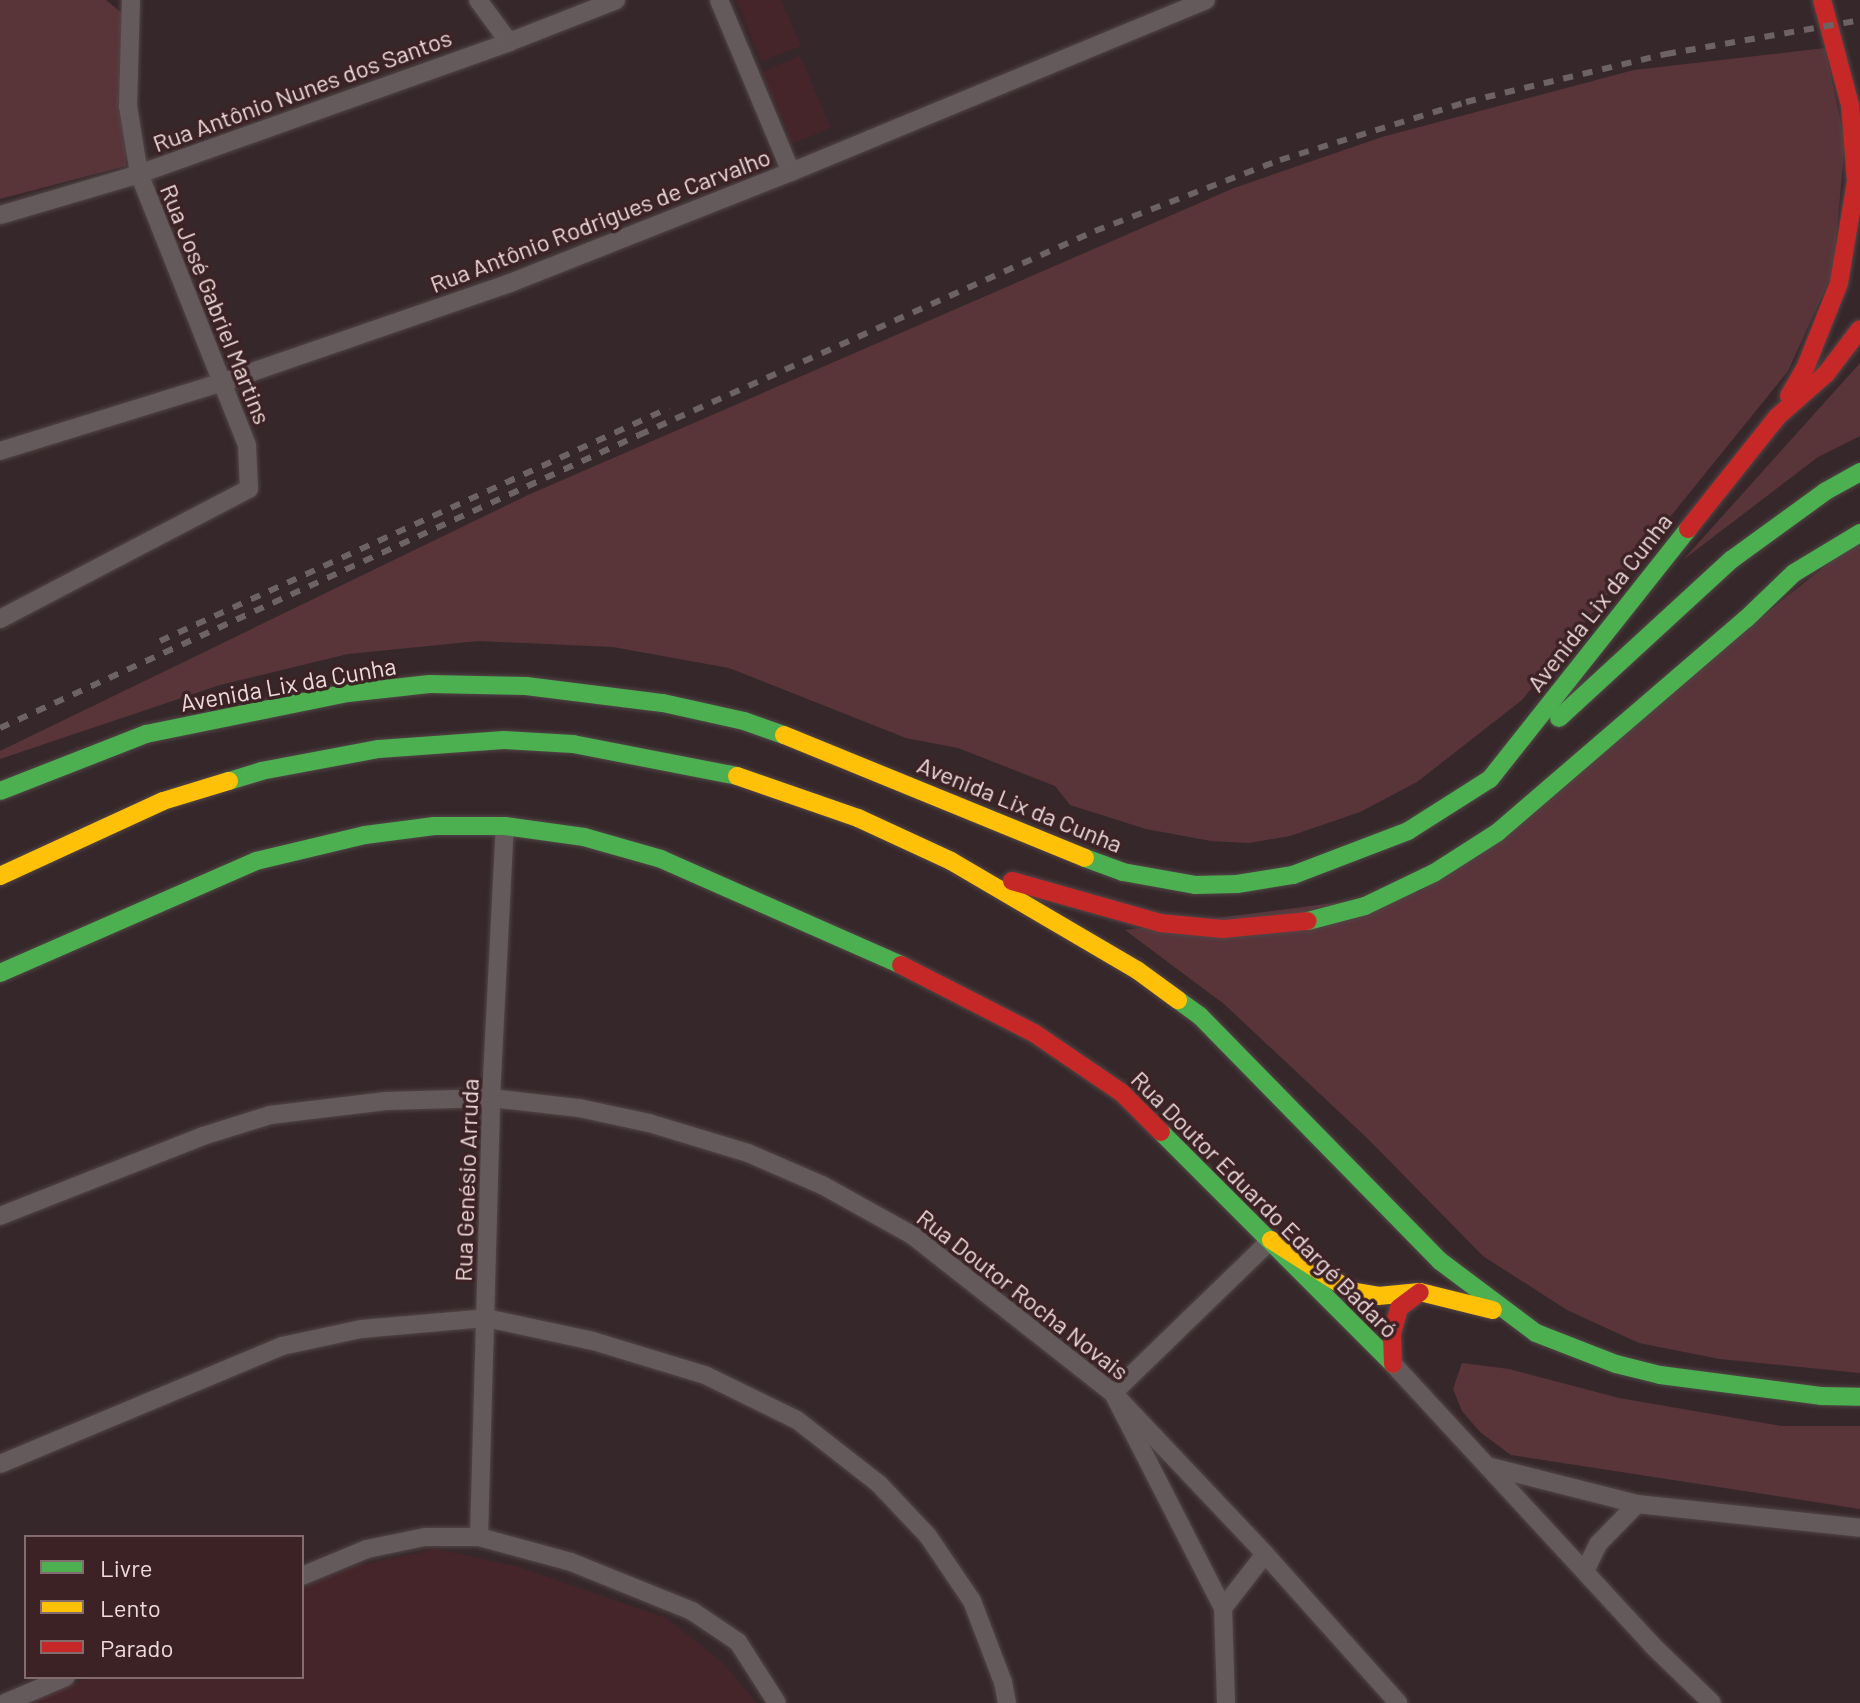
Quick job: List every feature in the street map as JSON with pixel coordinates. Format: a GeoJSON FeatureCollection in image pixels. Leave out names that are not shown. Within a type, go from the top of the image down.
{"type":"FeatureCollection","features":[{"type":"Feature","properties":{"kind":"main road"},"geometry":{"type":"LineString","coordinates":[[1777,417],[1806,366],[1839,283],[1853,215],[1856,181],[1850,105],[1822,0]]}},
{"type":"Feature","properties":{"kind":"main road","name":"Avenida Lix da Cunha"},"geometry":{"type":"LineString","coordinates":[[0,791],[146,734],[348,693],[430,684],[567,690],[663,703],[744,721],[832,753],[1031,838],[1123,872],[1195,885],[1237,884],[1293,875],[1408,831],[1490,779],[1777,417],[1826,374],[1860,329]]}},
{"type":"Feature","properties":{"kind":"main road"},"geometry":{"type":"LineString","coordinates":[[1490,779],[1731,560],[1826,491],[1860,472]]}},
{"type":"Feature","properties":{"kind":"main road"},"geometry":{"type":"LineString","coordinates":[[951,861],[1160,923],[1223,929],[1299,923],[1365,906],[1434,873],[1498,832],[1734,630],[1794,573],[1860,533]]}},
{"type":"Feature","properties":{"kind":"main road"},"geometry":{"type":"LineString","coordinates":[[0,876],[163,801],[261,771],[379,749],[504,740],[573,744],[743,777],[858,818],[951,861],[1137,970],[1200,1016],[1440,1261],[1536,1333],[1616,1364],[1660,1375],[1821,1396],[1860,1397]]}},
{"type":"Feature","properties":{"kind":"main road","name":"Rua Doutor Eduardo Edargé Badaró"},"geometry":{"type":"LineString","coordinates":[[0,973],[256,861],[379,833],[434,826],[505,826],[584,837],[661,859],[882,955],[1034,1033],[1122,1093],[1393,1364]]}},
{"type":"Feature","properties":{"kind":"main road"},"geometry":{"type":"LineString","coordinates":[[1271,1240],[1351,1291],[1378,1296],[1420,1292],[1511,1315]]}},
{"type":"Feature","properties":{"kind":"main road"},"geometry":{"type":"LineString","coordinates":[[1393,1364],[1392,1333],[1399,1308],[1420,1292]]}},
{"type":"Feature","properties":{"kind":"street","name":"Rua José Gabriel Martins"},"geometry":{"type":"LineString","coordinates":[[0,619],[214,510],[249,489],[247,445],[139,174],[128,106],[131,0]]}},
{"type":"Feature","properties":{"kind":"street"},"geometry":{"type":"LineString","coordinates":[[478,0],[509,42]]}},
{"type":"Feature","properties":{"kind":"street","name":"Rua Antônio Nunes dos Santos"},"geometry":{"type":"LineString","coordinates":[[0,215],[139,174],[509,42],[616,0]]}},
{"type":"Feature","properties":{"kind":"street"},"geometry":{"type":"LineString","coordinates":[[719,0],[791,172]]}},
{"type":"Feature","properties":{"kind":"street","name":"Rua Antônio Rodrigues de Carvalho"},"geometry":{"type":"LineString","coordinates":[[0,451],[223,382],[510,283],[791,172],[1206,0]]}},
{"type":"Feature","properties":{"kind":"street","name":"Rua Genésio Arruda"},"geometry":{"type":"LineString","coordinates":[[479,1537],[491,1098],[505,826]]}},
{"type":"Feature","properties":{"kind":"street","name":"Rua Doutor Rocha Novais"},"geometry":{"type":"LineString","coordinates":[[0,1216],[203,1136],[270,1115],[386,1101],[491,1098],[579,1108],[649,1123],[748,1153],[822,1185],[932,1249],[1113,1393],[1265,1554],[1398,1703]]}},
{"type":"Feature","properties":{"kind":"street"},"geometry":{"type":"LineString","coordinates":[[1226,1703],[1223,1608],[1113,1393],[1271,1240]]}},
{"type":"Feature","properties":{"kind":"street"},"geometry":{"type":"LineString","coordinates":[[0,1464],[282,1346],[361,1329],[486,1318],[593,1341],[705,1375],[797,1420],[879,1484],[928,1536],[972,1601],[1003,1682],[1007,1703]]}},
{"type":"Feature","properties":{"kind":"street","name":"Rua Doutor Eduardo Edargé Badaró"},"geometry":{"type":"LineString","coordinates":[[1393,1364],[1652,1645],[1712,1703]]}},
{"type":"Feature","properties":{"kind":"street"},"geometry":{"type":"LineString","coordinates":[[1487,1466],[1637,1504],[1860,1528]]}},
{"type":"Feature","properties":{"kind":"street"},"geometry":{"type":"LineString","coordinates":[[1585,1571],[1598,1544],[1637,1504]]}},
{"type":"Feature","properties":{"kind":"street"},"geometry":{"type":"LineString","coordinates":[[304,1575],[367,1549],[425,1537],[479,1537],[571,1562],[692,1611],[738,1642],[777,1703]]}},
{"type":"Feature","properties":{"kind":"street"},"geometry":{"type":"LineString","coordinates":[[1223,1608],[1265,1554]]}},
{"type":"Feature","properties":{"kind":"street"},"geometry":{"type":"LineString","coordinates":[[5,1703],[61,1679]]}},
{"type":"Feature","properties":{"kind":"shaded area"},"geometry":{"type":"Polygon","coordinates":[[[0,0],[106,0],[123,14],[126,166],[0,199],[0,0]]]}},
{"type":"Feature","properties":{"kind":"shaded area"},"geometry":{"type":"Polygon","coordinates":[[[736,0],[781,0],[801,46],[761,61],[736,0]]]}},
{"type":"Feature","properties":{"kind":"shaded area"},"geometry":{"type":"Polygon","coordinates":[[[1825,48],[1845,142],[1833,272],[1788,371],[1522,700],[1417,782],[1360,812],[1290,836],[1249,843],[1211,841],[1146,829],[1070,805],[1055,786],[958,748],[906,738],[729,668],[613,647],[478,641],[348,654],[220,685],[0,759],[0,751],[528,495],[1234,188],[1382,137],[1634,70],[1825,48]]]}},
{"type":"Feature","properties":{"kind":"shaded area"},"geometry":{"type":"Polygon","coordinates":[[[800,56],[830,128],[793,144],[762,72],[800,56]]]}},
{"type":"Feature","properties":{"kind":"shaded area"},"geometry":{"type":"Polygon","coordinates":[[[1860,363],[1860,436],[1818,457],[1683,560],[1860,363]]]}},
{"type":"Feature","properties":{"kind":"shaded area"},"geometry":{"type":"Polygon","coordinates":[[[1860,538],[1860,1373],[1720,1359],[1639,1343],[1567,1310],[1483,1256],[1367,1138],[1224,1004],[1125,930],[1419,892],[1860,538]]]}},
{"type":"Feature","properties":{"kind":"shaded area"},"geometry":{"type":"Polygon","coordinates":[[[1462,1363],[1509,1369],[1619,1398],[1781,1426],[1860,1426],[1860,1509],[1511,1455],[1480,1432],[1462,1411],[1453,1389],[1462,1363]]]}},
{"type":"Feature","properties":{"kind":"shaded area"},"geometry":{"type":"Polygon","coordinates":[[[437,1549],[515,1566],[666,1618],[723,1663],[756,1703],[28,1703],[85,1679],[304,1679],[304,1587],[354,1566],[437,1549]]]}},
{"type":"Feature","properties":{"kind":"railway"},"geometry":{"type":"LineString","coordinates":[[0,728],[639,435],[1095,231],[1280,160],[1466,102],[1666,54],[1860,20]]}},
{"type":"Feature","properties":{"kind":"railway"},"geometry":{"type":"LineString","coordinates":[[160,641],[669,408]]}},
{"type":"Feature","properties":{"kind":"traffic: fast"},"geometry":{"type":"LineString","coordinates":[[1559,718],[1731,560],[1826,491],[1860,472]]}},
{"type":"Feature","properties":{"kind":"traffic: fast"},"geometry":{"type":"LineString","coordinates":[[1085,858],[1123,872],[1195,885],[1237,884],[1293,875],[1408,831],[1490,779],[1688,529]]}},
{"type":"Feature","properties":{"kind":"traffic: fast"},"geometry":{"type":"LineString","coordinates":[[1308,921],[1365,906],[1434,873],[1498,832],[1746,619],[1794,573],[1860,533]]}},
{"type":"Feature","properties":{"kind":"traffic: fast"},"geometry":{"type":"LineString","coordinates":[[0,791],[146,734],[348,693],[430,684],[526,686],[663,703],[744,721],[784,735]]}},
{"type":"Feature","properties":{"kind":"traffic: fast"},"geometry":{"type":"LineString","coordinates":[[229,781],[261,771],[379,749],[504,740],[573,744],[737,776]]}},
{"type":"Feature","properties":{"kind":"traffic: fast"},"geometry":{"type":"LineString","coordinates":[[0,973],[256,861],[365,835],[434,826],[505,826],[584,837],[661,859],[901,965]]}},
{"type":"Feature","properties":{"kind":"traffic: fast"},"geometry":{"type":"LineString","coordinates":[[1178,1000],[1200,1016],[1440,1261],[1536,1333],[1616,1364],[1660,1375],[1821,1396],[1860,1397]]}},
{"type":"Feature","properties":{"kind":"traffic: fast"},"geometry":{"type":"LineString","coordinates":[[1161,1132],[1393,1364]]}},
{"type":"Feature","properties":{"kind":"traffic: slow"},"geometry":{"type":"LineString","coordinates":[[784,735],[1085,858]]}},
{"type":"Feature","properties":{"kind":"traffic: slow"},"geometry":{"type":"LineString","coordinates":[[737,776],[858,818],[951,861],[1137,970],[1178,1000]]}},
{"type":"Feature","properties":{"kind":"traffic: slow"},"geometry":{"type":"LineString","coordinates":[[0,876],[163,801],[229,781]]}},
{"type":"Feature","properties":{"kind":"traffic: slow"},"geometry":{"type":"LineString","coordinates":[[1271,1240],[1351,1291],[1378,1296],[1420,1292],[1493,1310]]}},
{"type":"Feature","properties":{"kind":"traffic: jam"},"geometry":{"type":"LineString","coordinates":[[1789,396],[1806,366],[1839,283],[1856,181],[1850,105],[1822,0]]}},
{"type":"Feature","properties":{"kind":"traffic: jam"},"geometry":{"type":"LineString","coordinates":[[1688,529],[1777,417],[1826,374],[1860,329]]}},
{"type":"Feature","properties":{"kind":"traffic: jam"},"geometry":{"type":"LineString","coordinates":[[1012,881],[1160,923],[1223,929],[1308,921]]}},
{"type":"Feature","properties":{"kind":"traffic: jam"},"geometry":{"type":"LineString","coordinates":[[901,965],[1034,1033],[1122,1093],[1161,1132]]}},
{"type":"Feature","properties":{"kind":"traffic: jam"},"geometry":{"type":"LineString","coordinates":[[1393,1364],[1392,1333],[1399,1308],[1420,1292]]}}]}
